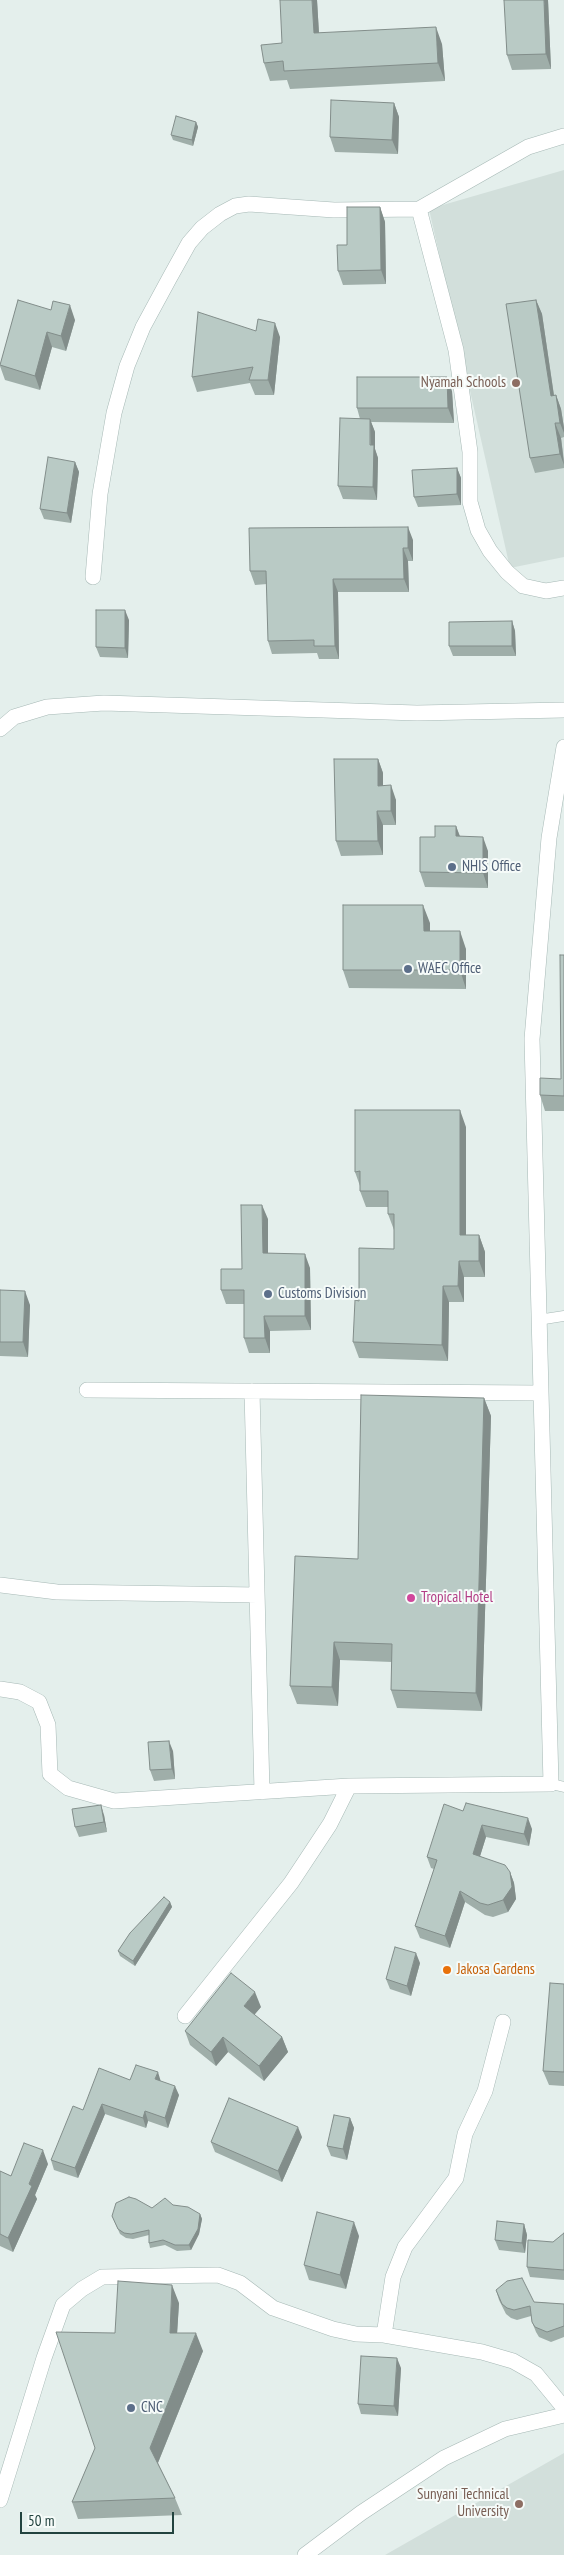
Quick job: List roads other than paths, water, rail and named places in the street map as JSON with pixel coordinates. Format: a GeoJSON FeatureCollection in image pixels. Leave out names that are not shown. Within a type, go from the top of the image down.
{"type":"FeatureCollection","features":[{"type":"Feature","properties":{"kind":"street"},"geometry":{"type":"LineString","coordinates":[[93,577],[100,494],[114,412],[127,366],[143,327],[185,250],[198,233],[220,214],[235,206],[249,204],[334,210],[419,209],[528,147],[564,136]]}},
{"type":"Feature","properties":{"kind":"street"},"geometry":{"type":"LineString","coordinates":[[419,209],[456,350],[470,452],[470,502],[478,530],[495,558],[523,586],[546,591],[564,588]]}},
{"type":"Feature","properties":{"kind":"street"},"geometry":{"type":"LineString","coordinates":[[0,729],[14,718],[47,707],[104,703],[417,713],[564,710]]}},
{"type":"Feature","properties":{"kind":"street"},"geometry":{"type":"LineString","coordinates":[[0,1689],[20,1692],[38,1702],[48,1725],[50,1774],[68,1788],[114,1801],[349,1786],[557,1786],[540,1393],[532,1039],[549,838],[564,747]]}},
{"type":"Feature","properties":{"kind":"street"},"geometry":{"type":"LineString","coordinates":[[87,1390],[540,1393]]}},
{"type":"Feature","properties":{"kind":"street"},"geometry":{"type":"LineString","coordinates":[[252,1391],[262,1792]]}},
{"type":"Feature","properties":{"kind":"street"},"geometry":{"type":"LineString","coordinates":[[0,1584],[57,1592],[257,1595]]}},
{"type":"Feature","properties":{"kind":"street"},"geometry":{"type":"LineString","coordinates":[[185,2016],[290,1883],[330,1824],[349,1786]]}},
{"type":"Feature","properties":{"kind":"street"},"geometry":{"type":"LineString","coordinates":[[384,2335],[393,2277],[405,2247],[456,2178],[465,2134],[485,2091],[503,2022]]}},
{"type":"Feature","properties":{"kind":"street"},"geometry":{"type":"LineString","coordinates":[[0,2500],[44,2358],[63,2305],[82,2289],[102,2277],[218,2275],[240,2283],[273,2308],[333,2329],[356,2334],[384,2335],[482,2352],[513,2361],[536,2374],[564,2408]]}},
{"type":"Feature","properties":{"kind":"street"},"geometry":{"type":"LineString","coordinates":[[305,2555],[361,2512],[444,2458],[505,2429],[564,2415]]}},
{"type":"Feature","properties":{"kind":"lane"},"geometry":{"type":"LineString","coordinates":[[538,1320],[564,1316]]}},
{"type":"Feature","properties":{"kind":"place","name":"Nyamah Schools"},"geometry":{"type":"Point","coordinates":[516,383]}},
{"type":"Feature","properties":{"kind":"place","name":"NHIS Office"},"geometry":{"type":"Point","coordinates":[452,867]}},
{"type":"Feature","properties":{"kind":"place","name":"WAEC Office"},"geometry":{"type":"Point","coordinates":[408,969]}},
{"type":"Feature","properties":{"kind":"place","name":"Customs Division"},"geometry":{"type":"Point","coordinates":[268,1294]}},
{"type":"Feature","properties":{"kind":"place","name":"Tropical Hotel"},"geometry":{"type":"Point","coordinates":[411,1598]}},
{"type":"Feature","properties":{"kind":"place","name":"Jakosa Gardens"},"geometry":{"type":"Point","coordinates":[447,1970]}},
{"type":"Feature","properties":{"kind":"place","name":"CNC"},"geometry":{"type":"Point","coordinates":[131,2408]}},
{"type":"Feature","properties":{"kind":"place","name":"Sunyani Technical University"},"geometry":{"type":"Point","coordinates":[519,2504]}}]}
